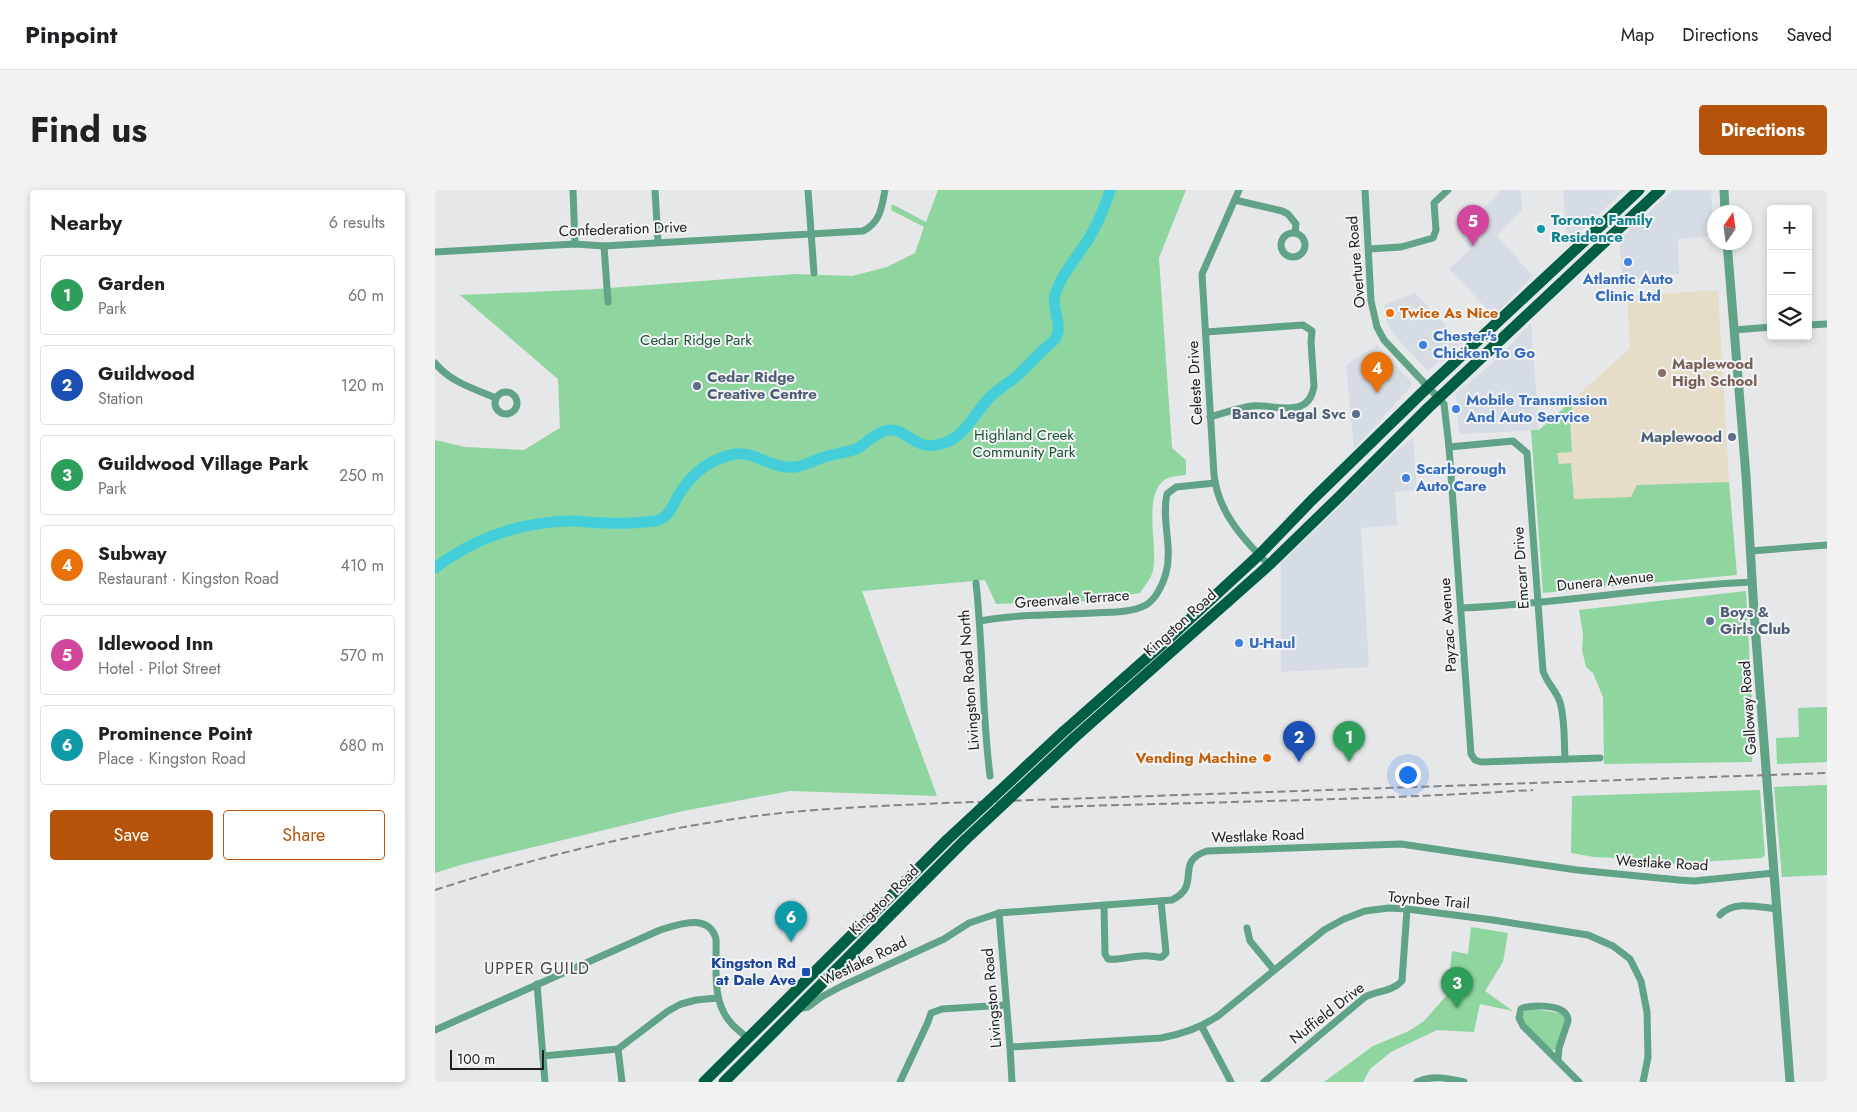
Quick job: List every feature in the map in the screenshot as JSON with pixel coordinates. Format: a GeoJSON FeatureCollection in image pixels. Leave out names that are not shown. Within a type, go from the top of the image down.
{"type":"FeatureCollection","features":[{"type":"Feature","properties":{"kind":"main road","name":"Kingston Road"},"geometry":{"type":"LineString","coordinates":[[704,1082],[947,840],[1063,732],[1259,555],[1312,500],[1428,387],[1639,190]]}},
{"type":"Feature","properties":{"kind":"main road","name":"Kingston Road"},"geometry":{"type":"LineString","coordinates":[[723,1082],[965,840],[1075,738],[1269,565],[1439,397],[1661,190]]}},
{"type":"Feature","properties":{"kind":"street"},"geometry":{"type":"LineString","coordinates":[[573,190],[575,244]]}},
{"type":"Feature","properties":{"kind":"street"},"geometry":{"type":"LineString","coordinates":[[655,190],[659,242]]}},
{"type":"Feature","properties":{"kind":"street"},"geometry":{"type":"LineString","coordinates":[[808,190],[814,273]]}},
{"type":"Feature","properties":{"kind":"street","name":"Confederation Drive"},"geometry":{"type":"LineString","coordinates":[[435,252],[575,244],[604,246],[863,231],[868,229],[880,216],[885,190]]}},
{"type":"Feature","properties":{"kind":"street","name":"Celeste Drive"},"geometry":{"type":"LineString","coordinates":[[1239,190],[1201,274],[1215,483],[1225,513],[1236,529],[1269,565]]}},
{"type":"Feature","properties":{"kind":"street","name":"Overture Road"},"geometry":{"type":"LineString","coordinates":[[1365,190],[1371,301],[1377,327],[1384,340],[1439,397]]}},
{"type":"Feature","properties":{"kind":"street"},"geometry":{"type":"LineString","coordinates":[[1369,249],[1401,247],[1433,238],[1436,230],[1434,203],[1448,190]]}},
{"type":"Feature","properties":{"kind":"street"},"geometry":{"type":"LineString","coordinates":[[1724,190],[1725,205]]}},
{"type":"Feature","properties":{"kind":"street"},"geometry":{"type":"LineString","coordinates":[[1235,200],[1289,214],[1296,224],[1295,233]]}},
{"type":"Feature","properties":{"kind":"street"},"geometry":{"type":"LineString","coordinates":[[604,246],[608,302]]}},
{"type":"Feature","properties":{"kind":"street","name":"Galloway Road"},"geometry":{"type":"LineString","coordinates":[[1728,250],[1790,1082]]}},
{"type":"Feature","properties":{"kind":"street"},"geometry":{"type":"LineString","coordinates":[[1812,325],[1827,324]]}},
{"type":"Feature","properties":{"kind":"street"},"geometry":{"type":"LineString","coordinates":[[1206,332],[1303,325],[1312,331],[1314,386],[1308,401],[1294,408],[1251,406],[1211,416]]}},
{"type":"Feature","properties":{"kind":"street"},"geometry":{"type":"LineString","coordinates":[[1734,330],[1767,327]]}},
{"type":"Feature","properties":{"kind":"street"},"geometry":{"type":"LineString","coordinates":[[435,363],[452,379],[496,398]]}},
{"type":"Feature","properties":{"kind":"street","name":"Payzac Avenue"},"geometry":{"type":"LineString","coordinates":[[1439,397],[1444,404],[1449,447],[1471,754],[1473,758],[1481,762],[1565,759]]}},
{"type":"Feature","properties":{"kind":"street","name":"Emcarr Drive"},"geometry":{"type":"LineString","coordinates":[[1449,447],[1513,441],[1527,453],[1543,671],[1547,682],[1558,696],[1561,706],[1565,759]]}},
{"type":"Feature","properties":{"kind":"street","name":"Greenvale Terrace"},"geometry":{"type":"LineString","coordinates":[[980,621],[1021,616],[1114,612],[1148,604],[1159,592],[1166,574],[1169,551],[1165,504],[1167,494],[1176,487],[1215,483]]}},
{"type":"Feature","properties":{"kind":"street"},"geometry":{"type":"LineString","coordinates":[[1750,551],[1827,545]]}},
{"type":"Feature","properties":{"kind":"street","name":"Dunera Avenue"},"geometry":{"type":"LineString","coordinates":[[1461,608],[1752,582]]}},
{"type":"Feature","properties":{"kind":"street","name":"Livingston Road North"},"geometry":{"type":"LineString","coordinates":[[975,583],[980,621],[985,731],[990,776]]}},
{"type":"Feature","properties":{"kind":"street"},"geometry":{"type":"LineString","coordinates":[[1565,759],[1600,758]]}},
{"type":"Feature","properties":{"kind":"street","name":"Westlake Road"},"geometry":{"type":"LineString","coordinates":[[795,1010],[808,1007],[842,986],[944,939],[969,923],[999,913],[1172,900],[1185,891],[1188,883],[1188,868],[1191,862],[1198,854],[1207,851],[1401,844],[1577,870],[1679,880],[1694,881],[1774,873]]}},
{"type":"Feature","properties":{"kind":"street"},"geometry":{"type":"LineString","coordinates":[[1104,905],[1105,954],[1108,960],[1152,956],[1163,958],[1166,953],[1161,902]]}},
{"type":"Feature","properties":{"kind":"street"},"geometry":{"type":"LineString","coordinates":[[1720,915],[1729,907],[1736,906],[1777,909]]}},
{"type":"Feature","properties":{"kind":"street","name":"Toynbee Trail"},"geometry":{"type":"LineString","coordinates":[[1011,1046],[1161,1038],[1182,1035],[1218,1016],[1324,930],[1344,919],[1365,912],[1389,908],[1407,909],[1588,935],[1613,946],[1630,959],[1641,981],[1647,1012],[1648,1057],[1643,1082]]}},
{"type":"Feature","properties":{"kind":"street","name":"Nuffield Drive"},"geometry":{"type":"LineString","coordinates":[[1264,1082],[1365,997],[1393,988],[1402,981],[1404,974],[1407,909]]}},
{"type":"Feature","properties":{"kind":"street","name":"Livingston Road"},"geometry":{"type":"LineString","coordinates":[[999,913],[1011,1046],[1012,1082]]}},
{"type":"Feature","properties":{"kind":"street"},"geometry":{"type":"LineString","coordinates":[[435,1030],[660,930],[678,925],[698,923],[709,925],[716,939],[718,998],[722,1012],[731,1024],[749,1039]]}},
{"type":"Feature","properties":{"kind":"street"},"geometry":{"type":"LineString","coordinates":[[1247,928],[1250,940],[1274,970]]}},
{"type":"Feature","properties":{"kind":"street"},"geometry":{"type":"LineString","coordinates":[[537,984],[545,1082]]}},
{"type":"Feature","properties":{"kind":"street"},"geometry":{"type":"LineString","coordinates":[[543,1056],[618,1049],[668,1011],[681,1004],[696,1000],[718,998]]}},
{"type":"Feature","properties":{"kind":"street"},"geometry":{"type":"LineString","coordinates":[[900,1082],[929,1022],[931,1013],[942,1009],[1006,1004]]}},
{"type":"Feature","properties":{"kind":"street"},"geometry":{"type":"LineString","coordinates":[[1558,1060],[1559,1048],[1568,1021],[1565,1012],[1560,1009],[1536,1006],[1526,1006],[1521,1009],[1520,1022],[1579,1082]]}},
{"type":"Feature","properties":{"kind":"street"},"geometry":{"type":"LineString","coordinates":[[1202,1026],[1231,1082]]}},
{"type":"Feature","properties":{"kind":"street"},"geometry":{"type":"LineString","coordinates":[[618,1049],[622,1082]]}},
{"type":"Feature","properties":{"kind":"street"},"geometry":{"type":"LineString","coordinates":[[1417,1082],[1443,1077],[1464,1082]]}},
{"type":"Feature","properties":{"kind":"shaded area"},"geometry":{"type":"Polygon","coordinates":[[[1502,190],[1521,190],[1522,210],[1497,236],[1533,276],[1494,316],[1449,269],[1471,249],[1461,237],[1461,229],[1502,190]]]}},
{"type":"Feature","properties":{"kind":"shaded area"},"geometry":{"type":"Polygon","coordinates":[[[1563,190],[1624,190],[1567,245],[1563,190]]]}},
{"type":"Feature","properties":{"kind":"shaded area"},"geometry":{"type":"Polygon","coordinates":[[[1673,190],[1711,190],[1712,205],[1707,205],[1707,237],[1678,239],[1679,274],[1623,279],[1619,240],[1673,190]]]}},
{"type":"Feature","properties":{"kind":"shaded area","name":"Maplewood High School"},"geometry":{"type":"Polygon","coordinates":[[[1718,290],[1729,482],[1637,485],[1631,497],[1574,499],[1571,463],[1559,464],[1557,453],[1572,452],[1570,418],[1574,399],[1630,348],[1627,296],[1718,290]]]}},
{"type":"Feature","properties":{"kind":"shaded area"},"geometry":{"type":"Polygon","coordinates":[[[1415,293],[1462,343],[1428,371],[1393,334],[1386,319],[1384,305],[1415,293]]]}},
{"type":"Feature","properties":{"kind":"shaded area"},"geometry":{"type":"Polygon","coordinates":[[[1531,323],[1539,430],[1459,434],[1456,393],[1496,360],[1531,323]]]}},
{"type":"Feature","properties":{"kind":"shaded area"},"geometry":{"type":"Polygon","coordinates":[[[1377,345],[1413,384],[1354,449],[1346,365],[1377,345]]]}},
{"type":"Feature","properties":{"kind":"shaded area"},"geometry":{"type":"Polygon","coordinates":[[[1413,438],[1417,490],[1395,492],[1397,525],[1361,528],[1369,667],[1281,672],[1281,563],[1393,454],[1413,438]]]}},
{"type":"Feature","properties":{"kind":"green space"},"geometry":{"type":"Polygon","coordinates":[[[938,190],[1186,190],[1159,258],[1172,448],[1186,460],[1186,475],[1166,479],[1156,491],[1152,513],[1153,570],[1150,579],[1140,593],[1089,601],[996,604],[985,580],[862,591],[937,796],[790,791],[683,811],[464,864],[435,873],[435,440],[465,447],[524,450],[560,428],[558,379],[460,295],[596,289],[795,274],[852,276],[887,267],[915,253],[924,227],[891,210],[892,204],[926,222],[938,190]]]}},
{"type":"Feature","properties":{"kind":"green space"},"geometry":{"type":"Polygon","coordinates":[[[1574,399],[1570,418],[1572,452],[1557,453],[1559,464],[1571,463],[1574,499],[1631,497],[1637,485],[1729,482],[1737,575],[1543,593],[1531,430],[1539,430],[1574,399]]]}},
{"type":"Feature","properties":{"kind":"green space"},"geometry":{"type":"Polygon","coordinates":[[[1746,591],[1752,704],[1752,762],[1604,764],[1603,697],[1593,673],[1586,667],[1582,650],[1583,634],[1579,610],[1746,591]]]}},
{"type":"Feature","properties":{"kind":"green space"},"geometry":{"type":"Polygon","coordinates":[[[1827,707],[1827,762],[1777,764],[1776,738],[1799,737],[1798,708],[1827,707]]]}},
{"type":"Feature","properties":{"kind":"green space"},"geometry":{"type":"Polygon","coordinates":[[[1827,785],[1827,875],[1782,877],[1774,787],[1827,785]]]}},
{"type":"Feature","properties":{"kind":"green space"},"geometry":{"type":"Polygon","coordinates":[[[1760,790],[1765,855],[1762,858],[1669,864],[1644,859],[1594,857],[1571,853],[1572,796],[1760,790]]]}},
{"type":"Feature","properties":{"kind":"green space"},"geometry":{"type":"Polygon","coordinates":[[[1471,927],[1508,933],[1503,962],[1485,991],[1513,1011],[1480,1004],[1474,1032],[1437,1030],[1391,1052],[1370,1069],[1363,1082],[1324,1082],[1373,1046],[1409,1031],[1424,1021],[1447,995],[1452,951],[1468,954],[1471,927]]]}},
{"type":"Feature","properties":{"kind":"green space"},"geometry":{"type":"Polygon","coordinates":[[[1528,1008],[1560,1013],[1564,1016],[1563,1028],[1556,1050],[1552,1050],[1525,1025],[1523,1013],[1528,1008]]]}},
{"type":"Feature","properties":{"kind":"waterway"},"geometry":{"type":"LineString","coordinates":[[435,568],[450,557],[482,540],[516,528],[571,521],[602,523],[655,521],[668,514],[685,485],[697,472],[727,456],[736,454],[750,455],[779,466],[795,467],[820,458],[854,450],[877,435],[889,430],[896,430],[919,443],[927,445],[936,445],[953,439],[965,429],[989,398],[1017,376],[1055,339],[1058,323],[1054,300],[1058,286],[1093,231],[1103,211],[1110,190]]}},
{"type":"Feature","properties":{"kind":"railway"},"geometry":{"type":"LineString","coordinates":[[435,890],[554,855],[634,837],[715,822],[803,811],[945,803],[1827,773]]}},
{"type":"Feature","properties":{"kind":"railway"},"geometry":{"type":"LineString","coordinates":[[1051,807],[1352,798],[1533,790]]}},
{"type":"Feature","properties":{"kind":"place","name":"Toronto Family Residence"},"geometry":{"type":"Point","coordinates":[1541,229]}},
{"type":"Feature","properties":{"kind":"place","name":"Idlewood Inn"},"geometry":{"type":"Point","coordinates":[1473,246]}},
{"type":"Feature","properties":{"kind":"place","name":"Atlantic Auto Clinic Ltd"},"geometry":{"type":"Point","coordinates":[1628,262]}},
{"type":"Feature","properties":{"kind":"place","name":"Twice As Nice"},"geometry":{"type":"Point","coordinates":[1390,313]}},
{"type":"Feature","properties":{"kind":"place","name":"Chester's Chicken To Go"},"geometry":{"type":"Point","coordinates":[1423,345]}},
{"type":"Feature","properties":{"kind":"place","name":"Maplewood High School"},"geometry":{"type":"Point","coordinates":[1662,373]}},
{"type":"Feature","properties":{"kind":"place","name":"Cedar Ridge Creative Centre"},"geometry":{"type":"Point","coordinates":[697,386]}},
{"type":"Feature","properties":{"kind":"place","name":"Subway"},"geometry":{"type":"Point","coordinates":[1377,393]}},
{"type":"Feature","properties":{"kind":"place","name":"Mobile Transmission And Auto Service"},"geometry":{"type":"Point","coordinates":[1456,409]}},
{"type":"Feature","properties":{"kind":"place","name":"Banco Legal Svc"},"geometry":{"type":"Point","coordinates":[1356,414]}},
{"type":"Feature","properties":{"kind":"place","name":"Maplewood"},"geometry":{"type":"Point","coordinates":[1732,437]}},
{"type":"Feature","properties":{"kind":"place","name":"Scarborough Auto Care"},"geometry":{"type":"Point","coordinates":[1406,478]}},
{"type":"Feature","properties":{"kind":"place","name":"Boys & Girls Club"},"geometry":{"type":"Point","coordinates":[1710,621]}},
{"type":"Feature","properties":{"kind":"place","name":"U-Haul"},"geometry":{"type":"Point","coordinates":[1239,643]}},
{"type":"Feature","properties":{"kind":"place","name":"Vending Machine"},"geometry":{"type":"Point","coordinates":[1267,758]}},
{"type":"Feature","properties":{"kind":"place","name":"Guildwood"},"geometry":{"type":"Point","coordinates":[1299,762]}},
{"type":"Feature","properties":{"kind":"place","name":"Garden"},"geometry":{"type":"Point","coordinates":[1349,762]}},
{"type":"Feature","properties":{"kind":"place","name":"Prominence Point"},"geometry":{"type":"Point","coordinates":[791,942]}},
{"type":"Feature","properties":{"kind":"place","name":"Kingston Rd at Dale Ave"},"geometry":{"type":"Point","coordinates":[806,972]}},
{"type":"Feature","properties":{"kind":"place","name":"Guildwood Village Park"},"geometry":{"type":"Point","coordinates":[1457,1008]}},
{"type":"Feature","properties":{"kind":"district","name":"UPPER GUILD"},"geometry":{"type":"Point","coordinates":[537,968]}},
{"type":"Feature","properties":{"kind":"park label","name":"Cedar Ridge Park"},"geometry":{"type":"Point","coordinates":[696,340]}},
{"type":"Feature","properties":{"kind":"park label","name":"Highland Creek Community Park"},"geometry":{"type":"Point","coordinates":[1024,444]}}]}
